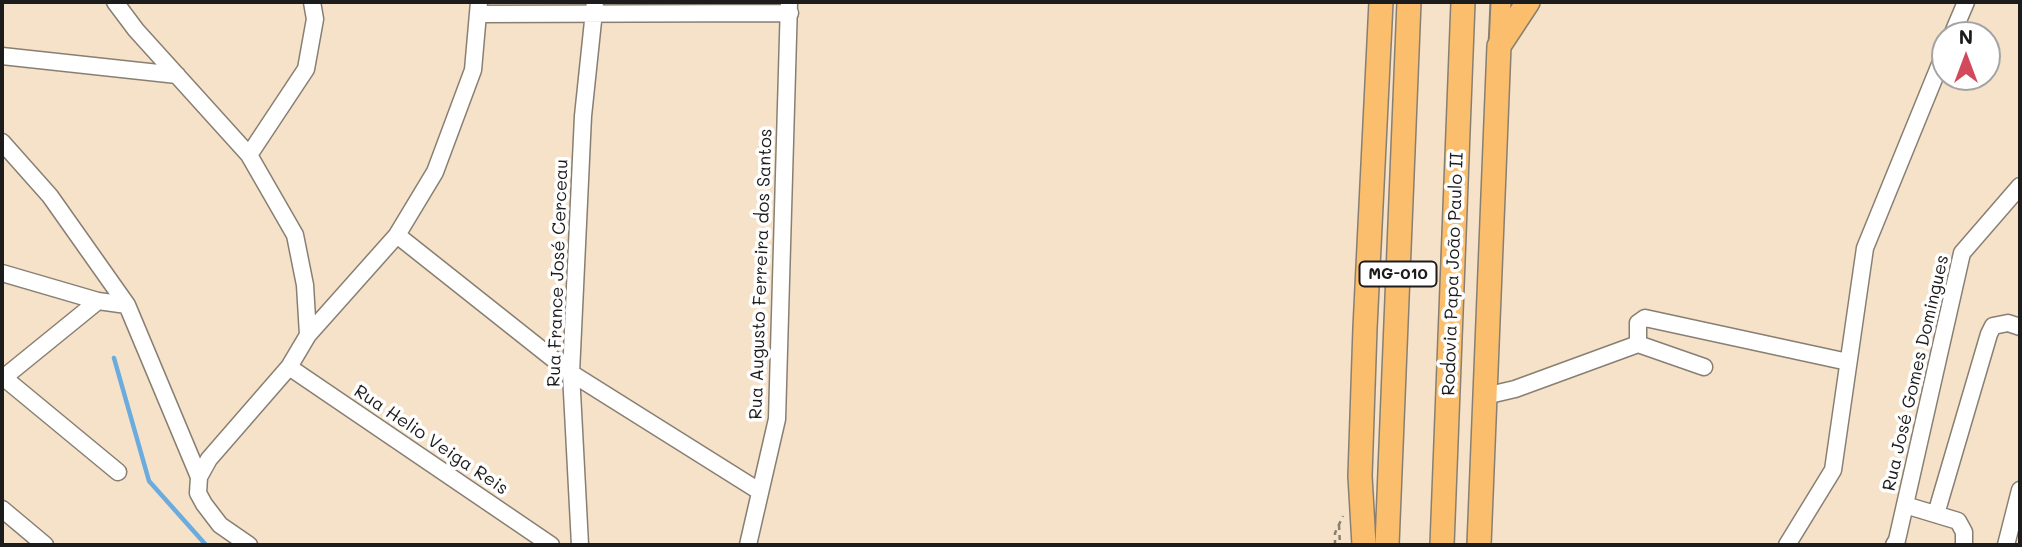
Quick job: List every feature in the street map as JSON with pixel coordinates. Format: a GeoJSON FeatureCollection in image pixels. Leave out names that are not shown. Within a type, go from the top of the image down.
{"type":"FeatureCollection","features":[{"type":"Feature","properties":{"kind":"highway"},"geometry":{"type":"LineString","coordinates":[[1364,545],[1360,464],[1381,2]]}},
{"type":"Feature","properties":{"kind":"highway","name":"MG-010"},"geometry":{"type":"LineString","coordinates":[[1387,545],[1409,2]]}},
{"type":"Feature","properties":{"kind":"highway","name":"Rodovia Papa João Paulo II"},"geometry":{"type":"LineString","coordinates":[[1442,545],[1463,2]]}},
{"type":"Feature","properties":{"kind":"highway"},"geometry":{"type":"LineString","coordinates":[[1479,545],[1499,46],[1528,2]]}},
{"type":"Feature","properties":{"kind":"main road"},"geometry":{"type":"LineString","coordinates":[[1499,46],[1501,2]]}},
{"type":"Feature","properties":{"kind":"street"},"geometry":{"type":"LineString","coordinates":[[115,2],[136,30],[249,155],[295,235],[305,285],[308,335]]}},
{"type":"Feature","properties":{"kind":"street"},"geometry":{"type":"LineString","coordinates":[[249,155],[306,69],[316,19],[312,2]]}},
{"type":"Feature","properties":{"kind":"street"},"geometry":{"type":"LineString","coordinates":[[1958,21],[1966,2]]}},
{"type":"Feature","properties":{"kind":"street"},"geometry":{"type":"LineString","coordinates":[[248,545],[220,525],[204,505],[198,493],[199,477],[209,459],[289,367],[308,335],[397,235],[435,172],[473,69],[479,8],[790,7]]}},
{"type":"Feature","properties":{"kind":"street","name":"Rua Augusto Ferreira dos Santos"},"geometry":{"type":"LineString","coordinates":[[748,545],[777,419],[790,7]]}},
{"type":"Feature","properties":{"kind":"street","name":"Rua France José Cerceau"},"geometry":{"type":"LineString","coordinates":[[580,545],[571,373],[583,116],[594,8]]}},
{"type":"Feature","properties":{"kind":"street"},"geometry":{"type":"LineString","coordinates":[[2,57],[177,75]]}},
{"type":"Feature","properties":{"kind":"street"},"geometry":{"type":"LineString","coordinates":[[1787,545],[1832,470],[1865,248],[1931,86]]}},
{"type":"Feature","properties":{"kind":"street"},"geometry":{"type":"LineString","coordinates":[[2,142],[50,196],[127,305],[199,477]]}},
{"type":"Feature","properties":{"kind":"street","name":"Rua José Gomes Domingues"},"geometry":{"type":"LineString","coordinates":[[1894,545],[1911,507],[1962,253],[2020,186]]}},
{"type":"Feature","properties":{"kind":"street"},"geometry":{"type":"LineString","coordinates":[[397,235],[571,373],[759,491]]}},
{"type":"Feature","properties":{"kind":"street"},"geometry":{"type":"LineString","coordinates":[[2,273],[98,301],[127,305]]}},
{"type":"Feature","properties":{"kind":"street"},"geometry":{"type":"LineString","coordinates":[[98,301],[3,378],[118,472]]}},
{"type":"Feature","properties":{"kind":"street"},"geometry":{"type":"LineString","coordinates":[[1638,344],[1638,323],[1645,318],[1848,362]]}},
{"type":"Feature","properties":{"kind":"street"},"geometry":{"type":"LineString","coordinates":[[1936,514],[1989,334],[1993,326],[2008,323],[2020,327]]}},
{"type":"Feature","properties":{"kind":"street"},"geometry":{"type":"LineString","coordinates":[[1485,396],[1515,389],[1638,344],[1704,367]]}},
{"type":"Feature","properties":{"kind":"street","name":"Rua Helio Veiga Reis"},"geometry":{"type":"LineString","coordinates":[[289,367],[551,545]]}},
{"type":"Feature","properties":{"kind":"street"},"geometry":{"type":"LineString","coordinates":[[2006,545],[2020,490]]}},
{"type":"Feature","properties":{"kind":"street"},"geometry":{"type":"LineString","coordinates":[[1911,507],[1958,522],[1964,531],[1964,545]]}},
{"type":"Feature","properties":{"kind":"street"},"geometry":{"type":"LineString","coordinates":[[2,509],[45,545]]}},
{"type":"Feature","properties":{"kind":"path"},"geometry":{"type":"LineString","coordinates":[[1339,525],[1340,545]]}},
{"type":"Feature","properties":{"kind":"waterway"},"geometry":{"type":"LineString","coordinates":[[114,358],[149,481],[206,545]]}}]}
